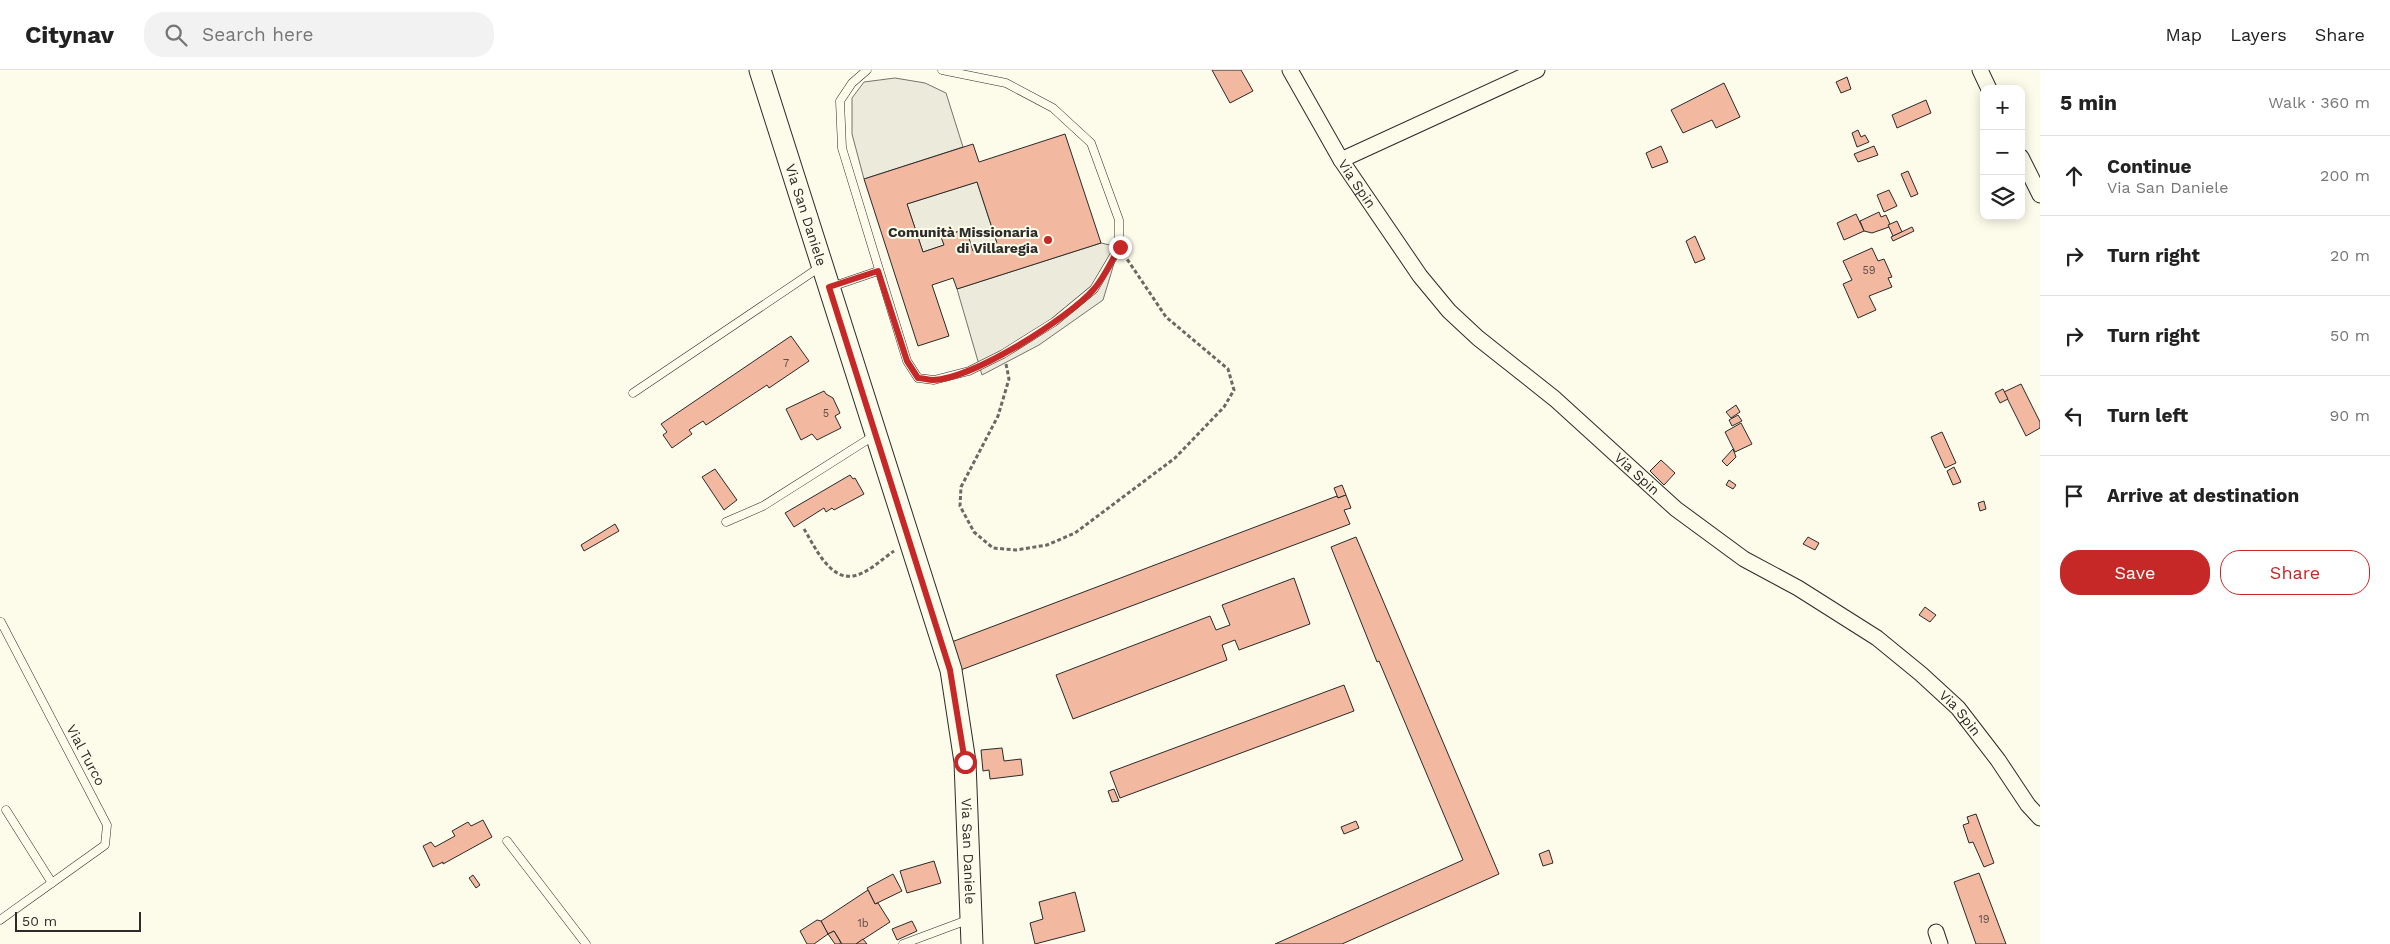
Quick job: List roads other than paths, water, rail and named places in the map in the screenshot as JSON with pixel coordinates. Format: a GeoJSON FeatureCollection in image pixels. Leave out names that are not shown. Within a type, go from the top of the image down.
{"type":"FeatureCollection","features":[{"type":"Feature","properties":{"kind":"street","name":"Via San Daniele"},"geometry":{"type":"LineString","coordinates":[[760,70],[911,540],[950,670],[965,762],[972,944]]}},
{"type":"Feature","properties":{"kind":"street","name":"Via Spin"},"geometry":{"type":"LineString","coordinates":[[1290,70],[1341,160],[1420,276],[1449,311],[1478,338],[1555,399],[1676,509],[1744,559],[1798,588],[1876,638],[1921,674],[1958,708],[1998,760],[2028,805],[2040,818]]}},
{"type":"Feature","properties":{"kind":"street"},"geometry":{"type":"LineString","coordinates":[[1341,160],[1537,70]]}},
{"type":"Feature","properties":{"kind":"street"},"geometry":{"type":"LineString","coordinates":[[1980,70],[1987,85]]}},
{"type":"Feature","properties":{"kind":"street"},"geometry":{"type":"LineString","coordinates":[[2025,165],[2040,195]]}},
{"type":"Feature","properties":{"kind":"lane"},"geometry":{"type":"LineString","coordinates":[[867,70],[852,83],[840,101],[842,148],[907,361],[918,378],[934,380],[969,371],[1003,354],[1054,322],[1094,289],[1120,247],[1120,220],[1091,143],[1053,108],[1006,83],[942,70]]}},
{"type":"Feature","properties":{"kind":"lane"},"geometry":{"type":"LineString","coordinates":[[633,393],[822,265]]}},
{"type":"Feature","properties":{"kind":"lane"},"geometry":{"type":"LineString","coordinates":[[829,287],[878,271]]}},
{"type":"Feature","properties":{"kind":"lane"},"geometry":{"type":"LineString","coordinates":[[726,522],[763,506],[876,434]]}},
{"type":"Feature","properties":{"kind":"lane","name":"Vial Turco"},"geometry":{"type":"LineString","coordinates":[[0,920],[105,845],[107,825],[1,622]]}},
{"type":"Feature","properties":{"kind":"lane"},"geometry":{"type":"LineString","coordinates":[[6,810],[52,883]]}},
{"type":"Feature","properties":{"kind":"lane"},"geometry":{"type":"LineString","coordinates":[[507,841],[586,944]]}},
{"type":"Feature","properties":{"kind":"lane"},"geometry":{"type":"LineString","coordinates":[[903,944],[972,918]]}},
{"type":"Feature","properties":{"kind":"place","name":"Comunità Missionaria di Villaregia"},"geometry":{"type":"Point","coordinates":[1048,240]}}]}
